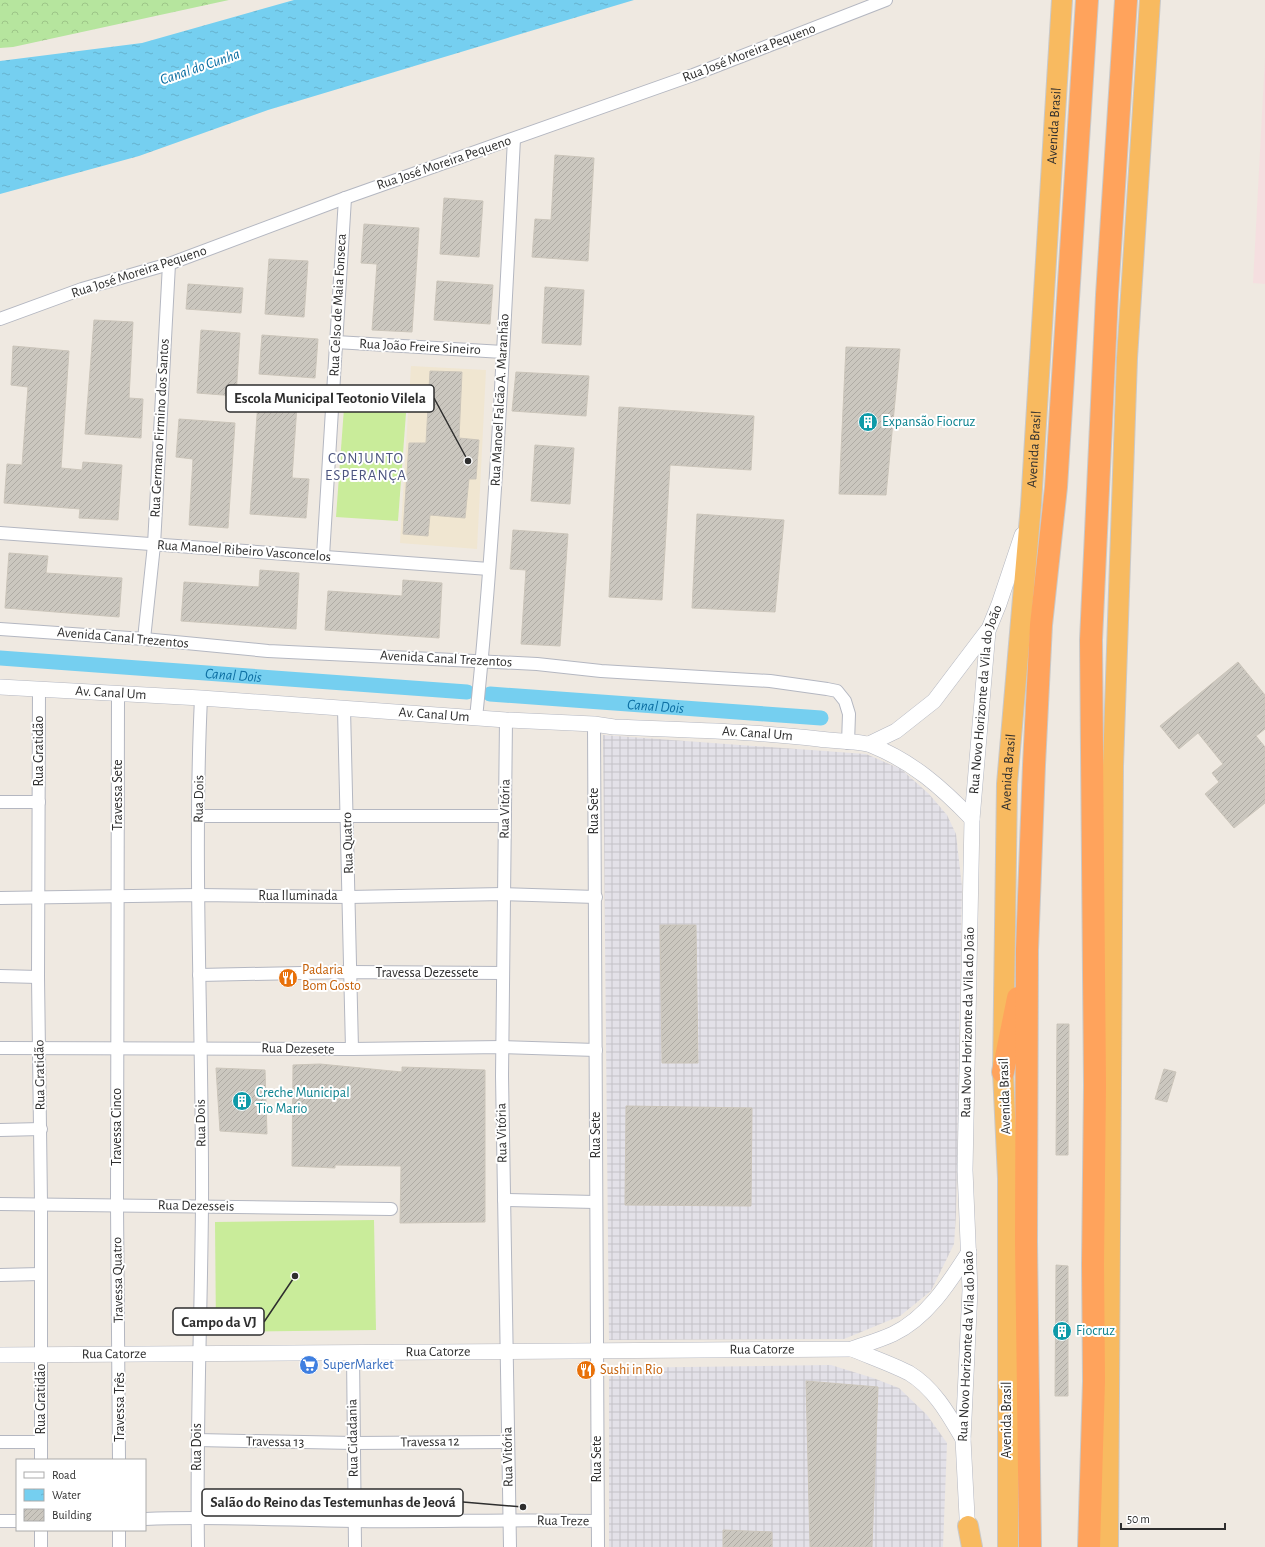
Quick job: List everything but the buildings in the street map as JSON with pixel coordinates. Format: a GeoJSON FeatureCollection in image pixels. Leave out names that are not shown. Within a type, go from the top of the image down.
{"type":"FeatureCollection","features":[{"type":"Feature","properties":{"kind":"highway","name":"Avenida Brasil"},"geometry":{"type":"LineString","coordinates":[[1008,1547],[1008,1178],[1003,1072],[1007,784],[1031,505],[1062,0]]}},
{"type":"Feature","properties":{"kind":"highway","name":"Avenida Brasil"},"geometry":{"type":"LineString","coordinates":[[1030,1547],[1026,1242],[1027,950],[1041,625],[1056,487],[1087,0]]}},
{"type":"Feature","properties":{"kind":"highway"},"geometry":{"type":"LineString","coordinates":[[1089,1547],[1094,1381],[1093,1264],[1095,1085],[1091,640],[1108,287],[1126,0]]}},
{"type":"Feature","properties":{"kind":"highway"},"geometry":{"type":"LineString","coordinates":[[1108,1547],[1113,766],[1127,358],[1150,0]]}},
{"type":"Feature","properties":{"kind":"highway"},"geometry":{"type":"LineString","coordinates":[[1003,1072],[1027,950]]}},
{"type":"Feature","properties":{"kind":"highway"},"geometry":{"type":"LineString","coordinates":[[968,1526],[972,1547]]}},
{"type":"Feature","properties":{"kind":"street","name":"Rua José Moreira Pequeno"},"geometry":{"type":"LineString","coordinates":[[0,319],[82,290],[169,264],[345,198],[693,75],[886,0]]}},
{"type":"Feature","properties":{"kind":"street","name":"Rua Manoel Falcão A. Maranhão"},"geometry":{"type":"LineString","coordinates":[[476,718],[489,569],[503,352],[514,139]]}},
{"type":"Feature","properties":{"kind":"street","name":"Rua Celso de Maia Fonseca"},"geometry":{"type":"LineString","coordinates":[[323,556],[345,198]]}},
{"type":"Feature","properties":{"kind":"street","name":"Rua Germano Firmino dos Santos"},"geometry":{"type":"LineString","coordinates":[[144,639],[154,545],[169,264]]}},
{"type":"Feature","properties":{"kind":"street","name":"Rua João Freire Sineiro"},"geometry":{"type":"LineString","coordinates":[[336,342],[503,352]]}},
{"type":"Feature","properties":{"kind":"street","name":"Rua Novo Horizonte da Vila do João"},"geometry":{"type":"LineString","coordinates":[[968,1547],[964,1439],[970,1290],[970,1252],[965,1170],[972,820],[988,631],[1015,559],[1031,505]]}},
{"type":"Feature","properties":{"kind":"street","name":"Rua Manoel Ribeiro Vasconcelos"},"geometry":{"type":"LineString","coordinates":[[0,533],[489,569]]}},
{"type":"Feature","properties":{"kind":"street","name":"Avenida Canal Trezentos"},"geometry":{"type":"LineString","coordinates":[[0,628],[144,639],[268,651],[482,660],[601,671],[770,681],[837,691],[845,701],[849,714],[848,742]]}},
{"type":"Feature","properties":{"kind":"street"},"geometry":{"type":"LineString","coordinates":[[869,744],[896,731],[934,701],[988,631]]}},
{"type":"Feature","properties":{"kind":"street","name":"Av. Canal Um"},"geometry":{"type":"LineString","coordinates":[[0,687],[201,698],[506,720],[594,724],[614,727],[766,733],[869,744]]}},
{"type":"Feature","properties":{"kind":"street","name":"Rua Gratidão"},"geometry":{"type":"LineString","coordinates":[[39,689],[38,977],[41,1129],[41,1459]]}},
{"type":"Feature","properties":{"kind":"street","name":"Travessa Sete"},"geometry":{"type":"LineString","coordinates":[[118,694],[118,1050]]}},
{"type":"Feature","properties":{"kind":"street","name":"Rua Dois"},"geometry":{"type":"LineString","coordinates":[[198,1547],[197,1440],[202,1206],[198,895],[201,698]]}},
{"type":"Feature","properties":{"kind":"street","name":"Rua Quatro"},"geometry":{"type":"LineString","coordinates":[[344,709],[352,1049]]}},
{"type":"Feature","properties":{"kind":"street","name":"Rua Vitória"},"geometry":{"type":"LineString","coordinates":[[506,720],[502,1047],[507,1442],[510,1547]]}},
{"type":"Feature","properties":{"kind":"street","name":"Rua Sete"},"geometry":{"type":"LineString","coordinates":[[594,724],[594,836],[596,897],[595,1202],[598,1547]]}},
{"type":"Feature","properties":{"kind":"street"},"geometry":{"type":"LineString","coordinates":[[869,744],[899,758],[924,773],[950,796],[972,820]]}},
{"type":"Feature","properties":{"kind":"street"},"geometry":{"type":"LineString","coordinates":[[0,802],[39,802]]}},
{"type":"Feature","properties":{"kind":"street"},"geometry":{"type":"LineString","coordinates":[[199,816],[505,816]]}},
{"type":"Feature","properties":{"kind":"street","name":"Rua Iluminada"},"geometry":{"type":"LineString","coordinates":[[0,898],[198,895],[349,897],[504,894],[596,897]]}},
{"type":"Feature","properties":{"kind":"street","name":"Travessa Dezessete"},"geometry":{"type":"LineString","coordinates":[[199,975],[350,972],[503,973]]}},
{"type":"Feature","properties":{"kind":"street"},"geometry":{"type":"LineString","coordinates":[[0,976],[38,977]]}},
{"type":"Feature","properties":{"kind":"street","name":"Rua Dezesete"},"geometry":{"type":"LineString","coordinates":[[0,1048],[118,1050],[200,1048],[352,1049],[502,1047],[596,1050]]}},
{"type":"Feature","properties":{"kind":"street","name":"Travessa Cinco"},"geometry":{"type":"LineString","coordinates":[[117,1205],[118,1050]]}},
{"type":"Feature","properties":{"kind":"street"},"geometry":{"type":"LineString","coordinates":[[0,1130],[41,1129]]}},
{"type":"Feature","properties":{"kind":"street"},"geometry":{"type":"LineString","coordinates":[[504,1200],[595,1202]]}},
{"type":"Feature","properties":{"kind":"street","name":"Rua Dezesseis"},"geometry":{"type":"LineString","coordinates":[[0,1204],[41,1203],[391,1209]]}},
{"type":"Feature","properties":{"kind":"street","name":"Travessa Quatro"},"geometry":{"type":"LineString","coordinates":[[117,1205],[120,1354]]}},
{"type":"Feature","properties":{"kind":"street","name":"Rua Catorze"},"geometry":{"type":"LineString","coordinates":[[0,1355],[198,1355],[596,1350],[852,1349],[893,1334],[912,1321],[946,1287],[970,1252]]}},
{"type":"Feature","properties":{"kind":"street"},"geometry":{"type":"LineString","coordinates":[[0,1275],[40,1274]]}},
{"type":"Feature","properties":{"kind":"street","name":"Rua Catorze"},"geometry":{"type":"LineString","coordinates":[[852,1349],[910,1374],[928,1389],[946,1410],[964,1439]]}},
{"type":"Feature","properties":{"kind":"street","name":"Rua Cidadania"},"geometry":{"type":"LineString","coordinates":[[353,1353],[355,1547]]}},
{"type":"Feature","properties":{"kind":"street","name":"Travessa Três"},"geometry":{"type":"LineString","coordinates":[[119,1459],[120,1354]]}},
{"type":"Feature","properties":{"kind":"street","name":"Travessa 13"},"geometry":{"type":"LineString","coordinates":[[197,1440],[353,1443]]}},
{"type":"Feature","properties":{"kind":"street"},"geometry":{"type":"LineString","coordinates":[[0,1442],[41,1442]]}},
{"type":"Feature","properties":{"kind":"street","name":"Travessa 12"},"geometry":{"type":"LineString","coordinates":[[353,1443],[507,1442]]}},
{"type":"Feature","properties":{"kind":"street","name":"Rua Treze"},"geometry":{"type":"LineString","coordinates":[[146,1519],[197,1517],[355,1521],[509,1519],[597,1521]]}},
{"type":"Feature","properties":{"kind":"street"},"geometry":{"type":"LineString","coordinates":[[0,1522],[16,1521]]}},
{"type":"Feature","properties":{"kind":"street"},"geometry":{"type":"LineString","coordinates":[[41,1531],[41,1547]]}},
{"type":"Feature","properties":{"kind":"street"},"geometry":{"type":"LineString","coordinates":[[119,1531],[119,1547]]}},
{"type":"Feature","properties":{"kind":"shaded area"},"geometry":{"type":"Polygon","coordinates":[[[1265,58],[1265,284],[1253,283],[1265,58]]]}},
{"type":"Feature","properties":{"kind":"shaded area"},"geometry":{"type":"Polygon","coordinates":[[[411,366],[486,370],[477,549],[400,543],[411,366]]]}},
{"type":"Feature","properties":{"kind":"shaded area"},"geometry":{"type":"Polygon","coordinates":[[[603,735],[866,754],[901,769],[929,794],[947,815],[956,834],[962,887],[956,1215],[954,1244],[931,1291],[900,1316],[844,1339],[609,1340],[603,735]]]}},
{"type":"Feature","properties":{"kind":"shaded area"},"geometry":{"type":"Polygon","coordinates":[[[831,1365],[899,1388],[927,1415],[947,1443],[943,1547],[609,1547],[609,1368],[831,1365]]]}},
{"type":"Feature","properties":{"kind":"green space"},"geometry":{"type":"Polygon","coordinates":[[[0,0],[229,0],[13,47],[0,48],[0,0]]]}},
{"type":"Feature","properties":{"kind":"green space"},"geometry":{"type":"Polygon","coordinates":[[[344,408],[406,413],[398,521],[336,517],[344,408]]]}},
{"type":"Feature","properties":{"kind":"green space"},"geometry":{"type":"Polygon","coordinates":[[[374,1220],[376,1330],[216,1332],[215,1222],[374,1220]]]}},
{"type":"Feature","properties":{"kind":"water","name":"Canal do Cunha"},"geometry":{"type":"Polygon","coordinates":[[[294,0],[634,0],[268,110],[139,156],[0,194],[0,61],[142,43],[294,0]]]}},
{"type":"Feature","properties":{"kind":"waterway","name":"Canal Dois"},"geometry":{"type":"LineString","coordinates":[[0,658],[467,692]]}},
{"type":"Feature","properties":{"kind":"waterway","name":"Canal Dois"},"geometry":{"type":"LineString","coordinates":[[490,694],[821,718]]}},
{"type":"Feature","properties":{"kind":"place","name":"Expansão Fiocruz"},"geometry":{"type":"Point","coordinates":[868,422]}},
{"type":"Feature","properties":{"kind":"place","name":"Escola Municipal Teotonio Vilela"},"geometry":{"type":"Point","coordinates":[468,461]}},
{"type":"Feature","properties":{"kind":"place","name":"Padaria Bom Gosto"},"geometry":{"type":"Point","coordinates":[288,978]}},
{"type":"Feature","properties":{"kind":"place","name":"Creche Municipal Tio Mario"},"geometry":{"type":"Point","coordinates":[242,1101]}},
{"type":"Feature","properties":{"kind":"place","name":"Campo da VJ"},"geometry":{"type":"Point","coordinates":[295,1276]}},
{"type":"Feature","properties":{"kind":"place","name":"Fiocruz"},"geometry":{"type":"Point","coordinates":[1062,1331]}},
{"type":"Feature","properties":{"kind":"place","name":"SuperMarket"},"geometry":{"type":"Point","coordinates":[309,1365]}},
{"type":"Feature","properties":{"kind":"place","name":"Sushi in Rio"},"geometry":{"type":"Point","coordinates":[586,1370]}},
{"type":"Feature","properties":{"kind":"place","name":"Salão do Reino das Testemunhas de Jeová"},"geometry":{"type":"Point","coordinates":[523,1507]}},
{"type":"Feature","properties":{"kind":"district","name":"CONJUNTO ESPERANÇA"},"geometry":{"type":"Point","coordinates":[366,466]}}]}
